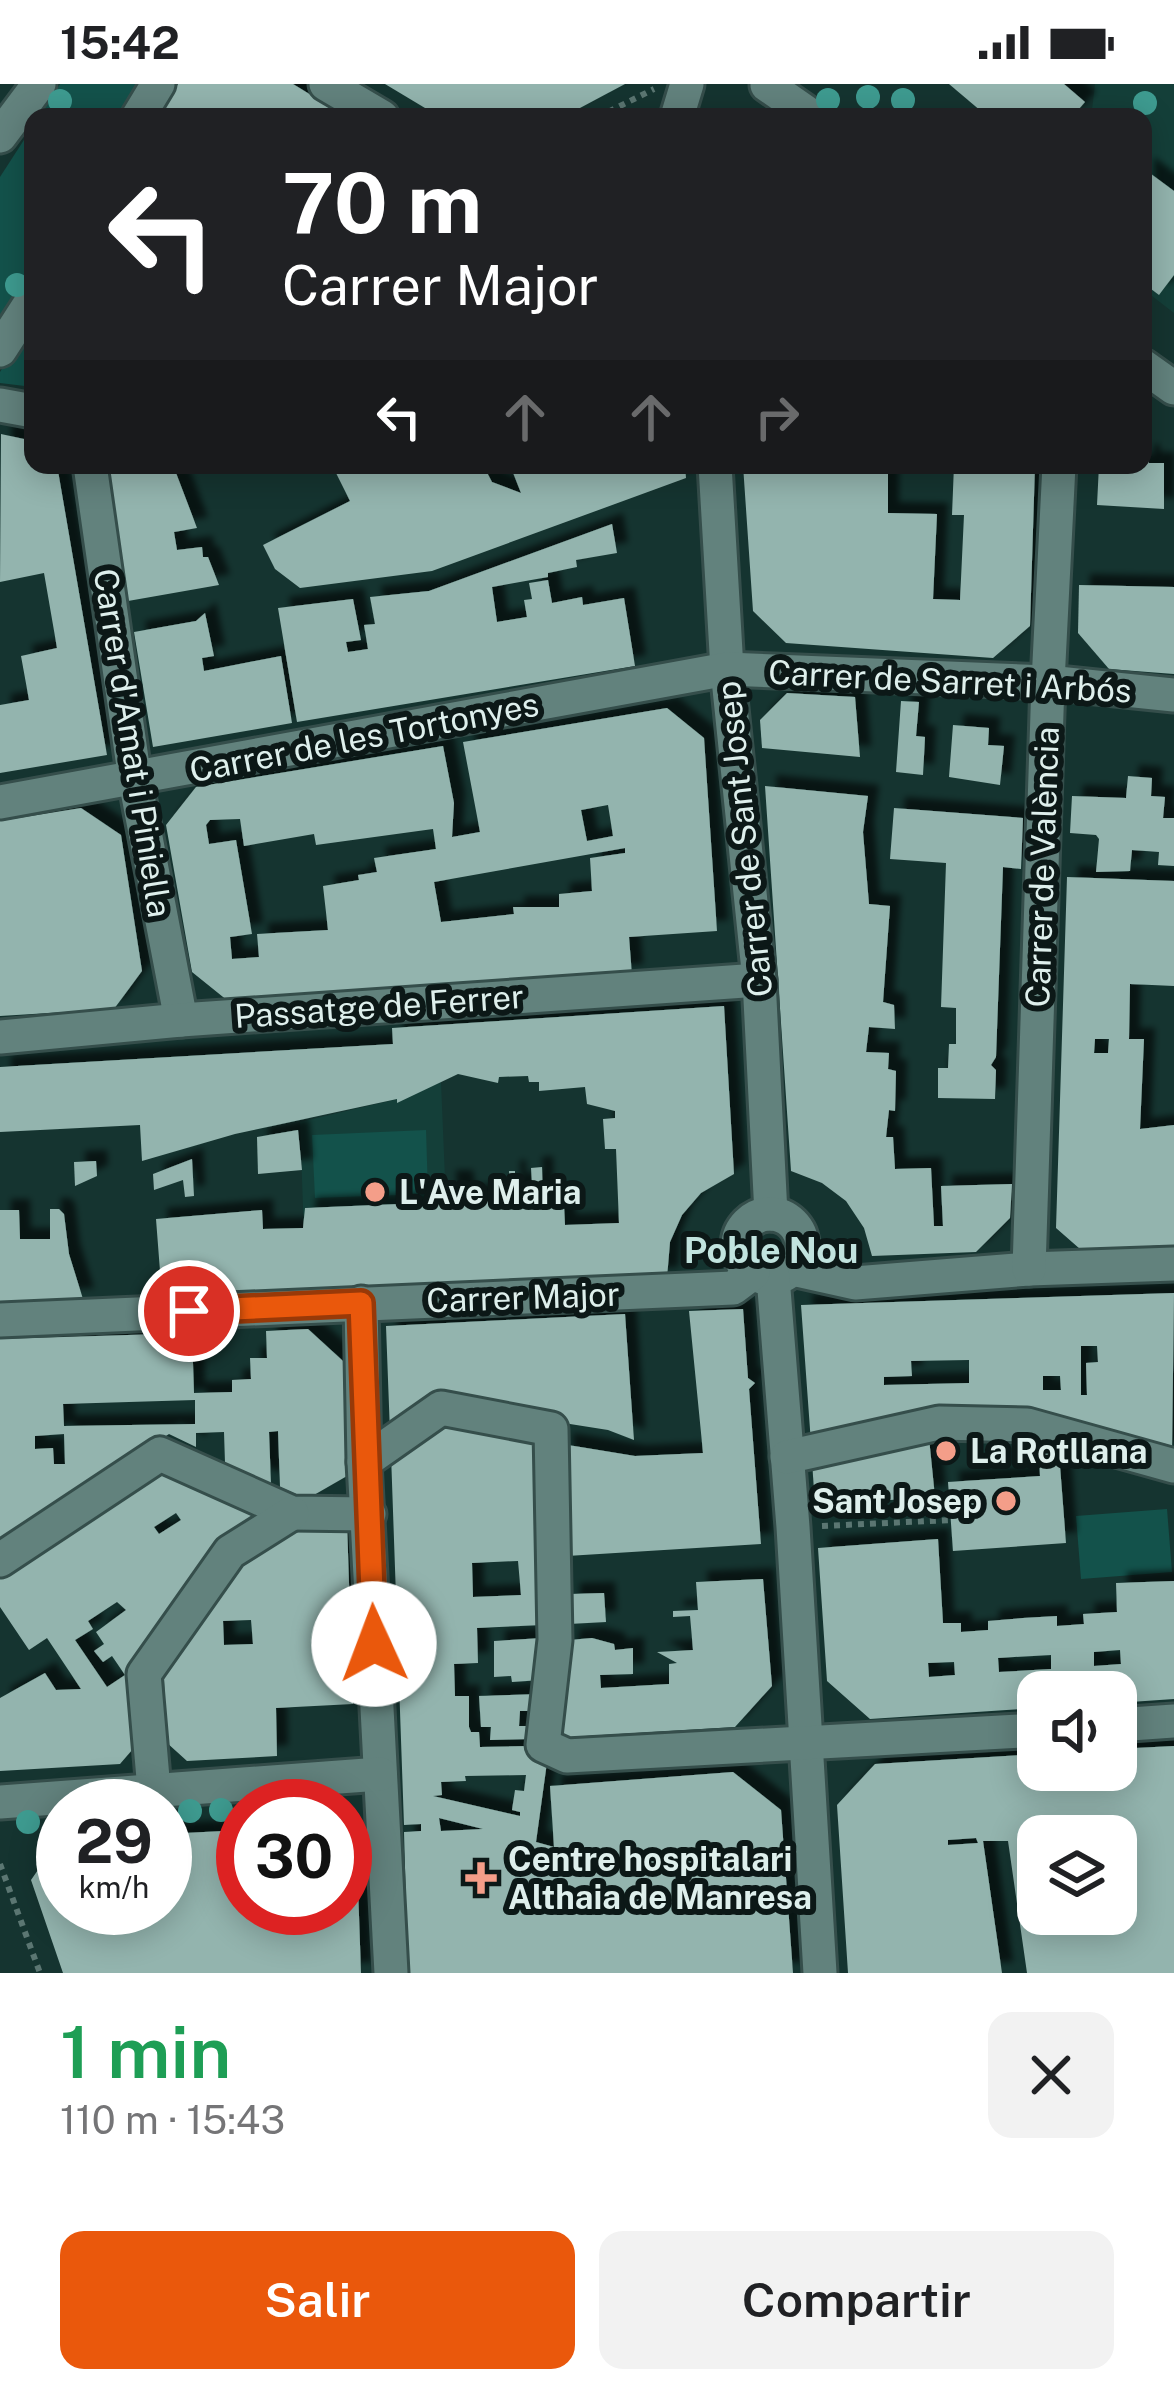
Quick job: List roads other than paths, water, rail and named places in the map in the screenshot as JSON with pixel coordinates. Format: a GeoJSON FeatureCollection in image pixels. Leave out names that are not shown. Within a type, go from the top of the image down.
{"type":"FeatureCollection","features":[{"type":"Feature","properties":{"kind":"street"},"geometry":{"type":"LineString","coordinates":[[0,136],[39,84]]}},
{"type":"Feature","properties":{"kind":"street"},"geometry":{"type":"LineString","coordinates":[[326,84],[367,108]]}},
{"type":"Feature","properties":{"kind":"street"},"geometry":{"type":"LineString","coordinates":[[766,85],[800,108]]}},
{"type":"Feature","properties":{"kind":"street"},"geometry":{"type":"LineString","coordinates":[[0,350],[24,313]]}},
{"type":"Feature","properties":{"kind":"street","name":"Carrer d'Amat i Piniella"},"geometry":{"type":"LineString","coordinates":[[91,474],[135,780],[181,1020]]}},
{"type":"Feature","properties":{"kind":"street","name":"Carrer de Sant Josep"},"geometry":{"type":"LineString","coordinates":[[716,474],[727,669],[759,980],[770,1214]]}},
{"type":"Feature","properties":{"kind":"street","name":"Carrer de València"},"geometry":{"type":"LineString","coordinates":[[1029,1269],[1059,474]]}},
{"type":"Feature","properties":{"kind":"street","name":"Carrer de les Tortonyes"},"geometry":{"type":"LineString","coordinates":[[0,802],[727,669]]}},
{"type":"Feature","properties":{"kind":"street","name":"Carrer de Sarret i Arbós"},"geometry":{"type":"LineString","coordinates":[[727,669],[1048,682],[1174,695]]}},
{"type":"Feature","properties":{"kind":"street","name":"Passatge de Ferrer"},"geometry":{"type":"LineString","coordinates":[[0,1037],[759,980]]}},
{"type":"Feature","properties":{"kind":"street"},"geometry":{"type":"LineString","coordinates":[[770,1214],[790,1221],[802,1250],[772,1273],[740,1257],[739,1237],[751,1220],[770,1214]]}},
{"type":"Feature","properties":{"kind":"street","name":"Carrer Major"},"geometry":{"type":"LineString","coordinates":[[0,1320],[733,1288],[772,1273],[855,1283],[1029,1269],[1174,1264]]}},
{"type":"Feature","properties":{"kind":"street"},"geometry":{"type":"LineString","coordinates":[[772,1273],[820,1973]]}},
{"type":"Feature","properties":{"kind":"street"},"geometry":{"type":"LineString","coordinates":[[361,1303],[364,1462],[391,1973]]}},
{"type":"Feature","properties":{"kind":"street"},"geometry":{"type":"LineString","coordinates":[[364,1462],[441,1408],[551,1429],[555,1640],[543,1745],[567,1756],[1017,1731]]}},
{"type":"Feature","properties":{"kind":"street"},"geometry":{"type":"LineString","coordinates":[[787,1456],[939,1424],[983,1424],[1028,1426],[1174,1466]]}},
{"type":"Feature","properties":{"kind":"street"},"geometry":{"type":"LineString","coordinates":[[0,1560],[160,1454],[292,1513],[369,1514]]}},
{"type":"Feature","properties":{"kind":"street"},"geometry":{"type":"LineString","coordinates":[[153,1779],[144,1674],[230,1552],[292,1513]]}},
{"type":"Feature","properties":{"kind":"street"},"geometry":{"type":"LineString","coordinates":[[1137,1724],[1174,1721]]}},
{"type":"Feature","properties":{"kind":"street"},"geometry":{"type":"LineString","coordinates":[[192,1787],[380,1774]]}},
{"type":"Feature","properties":{"kind":"street"},"geometry":{"type":"LineString","coordinates":[[0,1802],[36,1799]]}},
{"type":"Feature","properties":{"kind":"place","name":"L'Ave Maria"},"geometry":{"type":"Point","coordinates":[375,1192]}},
{"type":"Feature","properties":{"kind":"place","name":"La Rotllana"},"geometry":{"type":"Point","coordinates":[946,1451]}},
{"type":"Feature","properties":{"kind":"place","name":"Sant Josep"},"geometry":{"type":"Point","coordinates":[1006,1501]}},
{"type":"Feature","properties":{"kind":"place","name":"Centre hospitalari Althaia de Manresa"},"geometry":{"type":"Point","coordinates":[481,1878]}},
{"type":"Feature","properties":{"kind":"district","name":"Poble Nou"},"geometry":{"type":"Point","coordinates":[771,1250]}}]}
